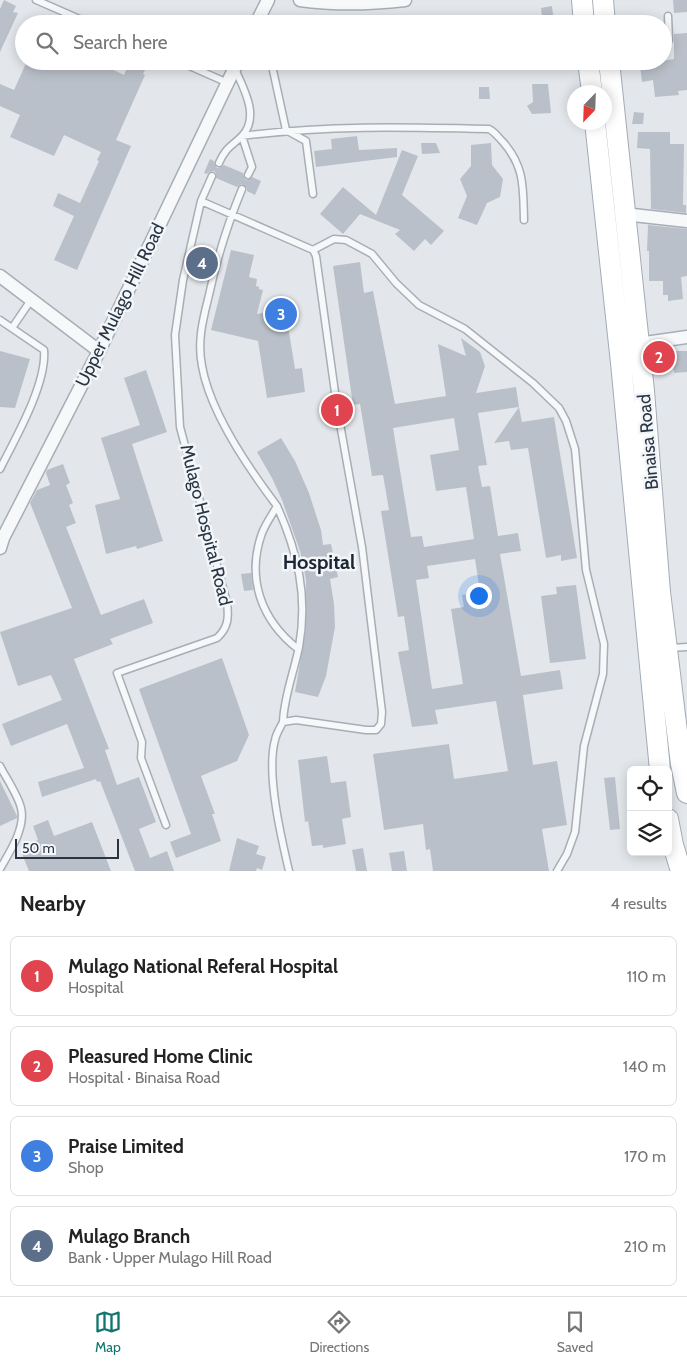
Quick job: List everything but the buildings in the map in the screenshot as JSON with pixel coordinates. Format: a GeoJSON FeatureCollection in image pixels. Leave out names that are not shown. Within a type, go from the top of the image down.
{"type":"FeatureCollection","features":[{"type":"Feature","properties":{"kind":"main road"},"geometry":{"type":"LineString","coordinates":[[582,0],[583,15]]}},
{"type":"Feature","properties":{"kind":"main road"},"geometry":{"type":"LineString","coordinates":[[603,0],[604,15]]}},
{"type":"Feature","properties":{"kind":"main road"},"geometry":{"type":"LineString","coordinates":[[589,70],[591,85]]}},
{"type":"Feature","properties":{"kind":"main road","name":"Binaisa Road"},"geometry":{"type":"LineString","coordinates":[[610,70],[638,344],[666,649],[681,764],[687,793]]}},
{"type":"Feature","properties":{"kind":"main road","name":"Binaisa Road"},"geometry":{"type":"LineString","coordinates":[[596,130],[622,373],[660,766]]}},
{"type":"Feature","properties":{"kind":"main road"},"geometry":{"type":"LineString","coordinates":[[672,839],[681,871]]}},
{"type":"Feature","properties":{"kind":"street"},"geometry":{"type":"LineString","coordinates":[[260,15],[268,0]]}},
{"type":"Feature","properties":{"kind":"street"},"geometry":{"type":"LineString","coordinates":[[300,0],[330,3],[405,0]]}},
{"type":"Feature","properties":{"kind":"street","name":"Upper Mulago Hill Road"},"geometry":{"type":"LineString","coordinates":[[1,541],[99,351],[234,70]]}},
{"type":"Feature","properties":{"kind":"street"},"geometry":{"type":"LineString","coordinates":[[624,214],[687,220]]}},
{"type":"Feature","properties":{"kind":"street"},"geometry":{"type":"LineString","coordinates":[[0,276],[99,351]]}},
{"type":"Feature","properties":{"kind":"street"},"geometry":{"type":"LineString","coordinates":[[638,344],[687,336]]}},
{"type":"Feature","properties":{"kind":"lane"},"geometry":{"type":"LineString","coordinates":[[36,0],[70,15]]}},
{"type":"Feature","properties":{"kind":"lane"},"geometry":{"type":"LineString","coordinates":[[198,70],[228,83]]}},
{"type":"Feature","properties":{"kind":"lane"},"geometry":{"type":"LineString","coordinates":[[219,163],[224,151],[242,136],[247,129],[250,112],[239,70]]}},
{"type":"Feature","properties":{"kind":"lane"},"geometry":{"type":"LineString","coordinates":[[274,70],[286,130],[306,141],[313,194]]}},
{"type":"Feature","properties":{"kind":"lane"},"geometry":{"type":"LineString","coordinates":[[242,136],[286,130],[412,127],[489,129],[513,154],[519,169],[523,185],[524,220]]}},
{"type":"Feature","properties":{"kind":"lane"},"geometry":{"type":"LineString","coordinates":[[242,136],[252,167],[248,175]]}},
{"type":"Feature","properties":{"kind":"lane","name":"Mulago Hospital Road"},"geometry":{"type":"LineString","coordinates":[[166,825],[140,758],[142,742],[117,673],[217,638],[227,624],[229,614],[180,427],[175,335],[183,280],[201,201],[212,176]]}},
{"type":"Feature","properties":{"kind":"lane"},"geometry":{"type":"LineString","coordinates":[[242,189],[216,264],[201,326],[200,347],[202,368],[225,427],[256,479],[277,506],[294,548],[302,587],[302,615],[298,649],[286,698],[283,722],[274,740],[272,770],[280,833],[289,871]]}},
{"type":"Feature","properties":{"kind":"lane"},"geometry":{"type":"LineString","coordinates":[[201,201],[313,250],[316,256],[337,407],[362,547],[382,712],[381,724],[376,730],[338,727],[296,720],[283,722]]}},
{"type":"Feature","properties":{"kind":"lane"},"geometry":{"type":"LineString","coordinates":[[313,250],[334,239],[346,240],[372,254],[396,283],[419,305],[465,329],[533,383],[559,408],[566,421],[575,449],[586,570],[604,644],[603,674],[584,746],[575,832],[567,854],[557,871]]}},
{"type":"Feature","properties":{"kind":"lane"},"geometry":{"type":"LineString","coordinates":[[12,328],[31,300]]}},
{"type":"Feature","properties":{"kind":"lane"},"geometry":{"type":"LineString","coordinates":[[0,320],[44,350],[45,362],[28,413],[0,469]]}},
{"type":"Feature","properties":{"kind":"lane"},"geometry":{"type":"LineString","coordinates":[[277,506],[262,532],[257,552],[257,585],[260,599],[270,619],[298,649]]}},
{"type":"Feature","properties":{"kind":"lane"},"geometry":{"type":"LineString","coordinates":[[666,649],[687,647]]}},
{"type":"Feature","properties":{"kind":"lane"},"geometry":{"type":"LineString","coordinates":[[0,766],[21,807],[22,817],[13,844],[0,870]]}},
{"type":"Feature","properties":{"kind":"place","name":"Mulago Branch"},"geometry":{"type":"Point","coordinates":[202,263]}},
{"type":"Feature","properties":{"kind":"place","name":"Praise Limited"},"geometry":{"type":"Point","coordinates":[281,314]}},
{"type":"Feature","properties":{"kind":"place","name":"Pleasured Home Clinic"},"geometry":{"type":"Point","coordinates":[659,357]}},
{"type":"Feature","properties":{"kind":"place","name":"Mulago National Referal Hospital"},"geometry":{"type":"Point","coordinates":[337,410]}},
{"type":"Feature","properties":{"kind":"district","name":"Hospital"},"geometry":{"type":"Point","coordinates":[319,562]}}]}
